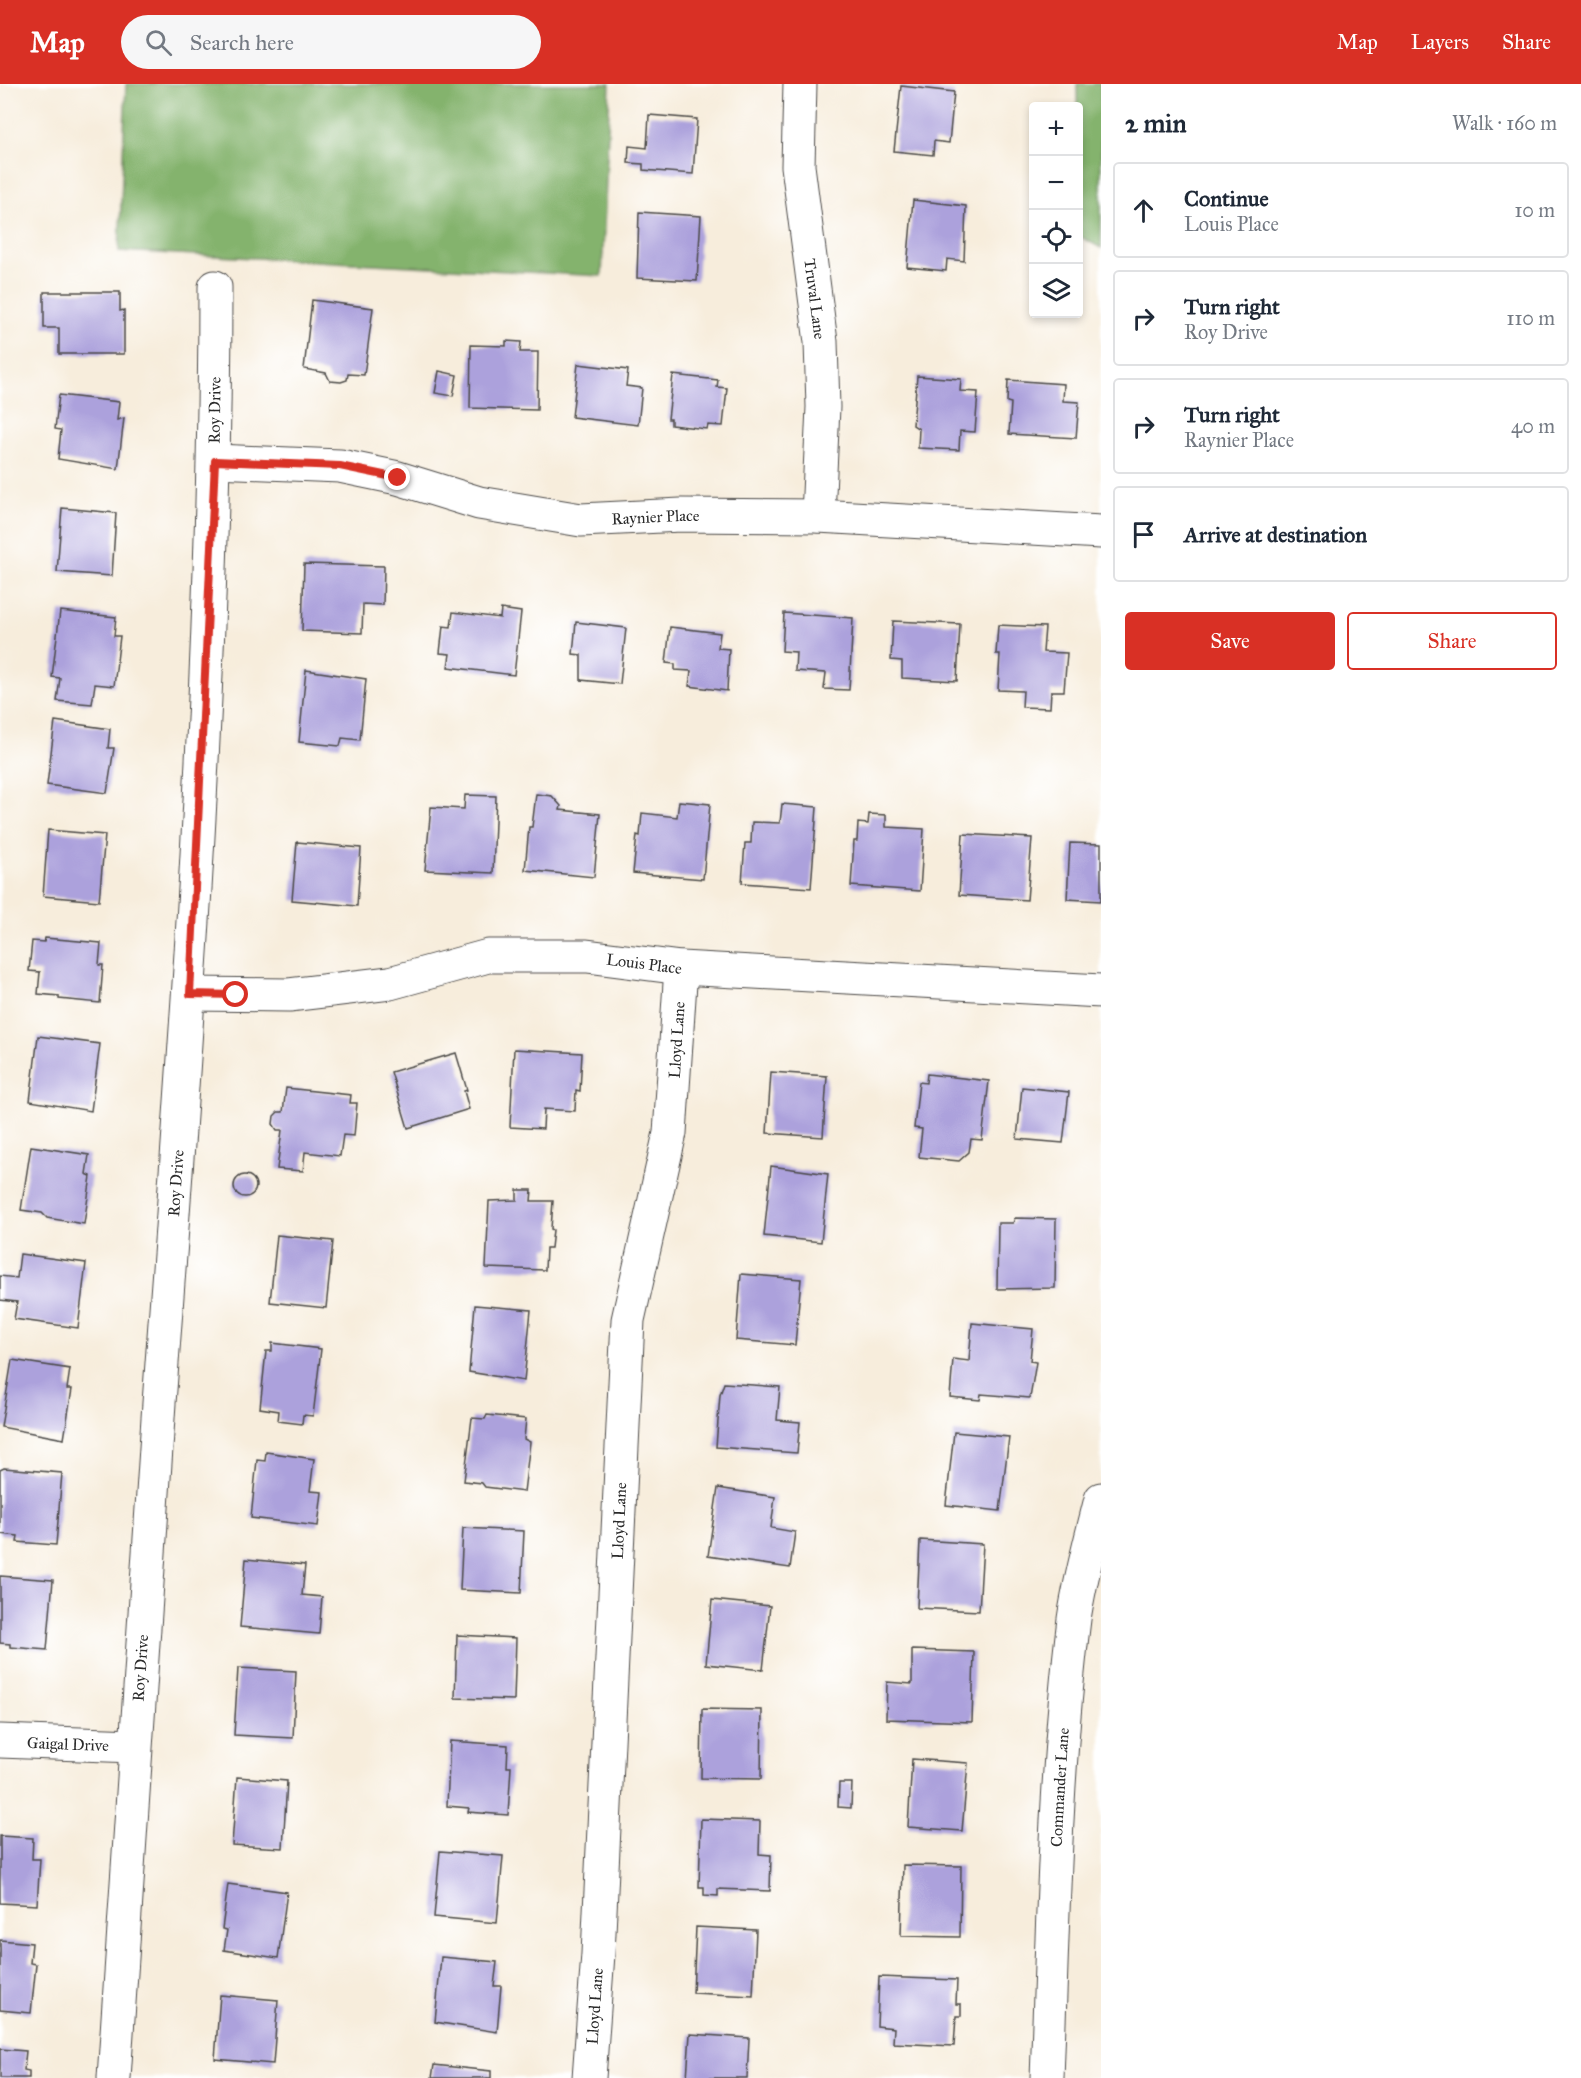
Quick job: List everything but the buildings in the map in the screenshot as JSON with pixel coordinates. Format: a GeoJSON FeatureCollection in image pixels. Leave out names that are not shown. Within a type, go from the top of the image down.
{"type":"FeatureCollection","features":[{"type":"Feature","properties":{"kind":"street","name":"Truval Lane"},"geometry":{"type":"LineString","coordinates":[[800,84],[798,166],[821,342],[823,407],[818,516]]}},
{"type":"Feature","properties":{"kind":"street","name":"Roy Drive"},"geometry":{"type":"LineString","coordinates":[[114,2078],[134,1746],[190,994],[215,461],[215,287]]}},
{"type":"Feature","properties":{"kind":"street","name":"Raynier Place"},"geometry":{"type":"LineString","coordinates":[[215,461],[340,466],[398,478],[480,503],[581,520],[681,515],[818,516],[1101,532]]}},
{"type":"Feature","properties":{"kind":"street","name":"Louis Place"},"geometry":{"type":"LineString","coordinates":[[190,994],[289,995],[379,984],[488,956],[587,956],[681,968],[1101,991]]}},
{"type":"Feature","properties":{"kind":"street","name":"Lloyd Lane"},"geometry":{"type":"LineString","coordinates":[[589,2078],[628,1320],[670,1133],[681,968]]}},
{"type":"Feature","properties":{"kind":"street","name":"Commander Lane"},"geometry":{"type":"LineString","coordinates":[[1047,2078],[1056,1843],[1064,1723],[1075,1617],[1101,1499]]}},
{"type":"Feature","properties":{"kind":"street","name":"Gaigal Drive"},"geometry":{"type":"LineString","coordinates":[[0,1741],[134,1746]]}},
{"type":"Feature","properties":{"kind":"green space"},"geometry":{"type":"Polygon","coordinates":[[[126,84],[610,84],[602,276],[119,251],[126,84]]]}},
{"type":"Feature","properties":{"kind":"green space"},"geometry":{"type":"Polygon","coordinates":[[[1077,84],[1101,84],[1101,248],[1083,238],[1083,102],[1077,102],[1077,84]]]}},
{"type":"Feature","properties":{"kind":"route"},"geometry":{"type":"LineString","coordinates":[[236,995],[190,994],[215,461],[340,466],[398,478]]}}]}
